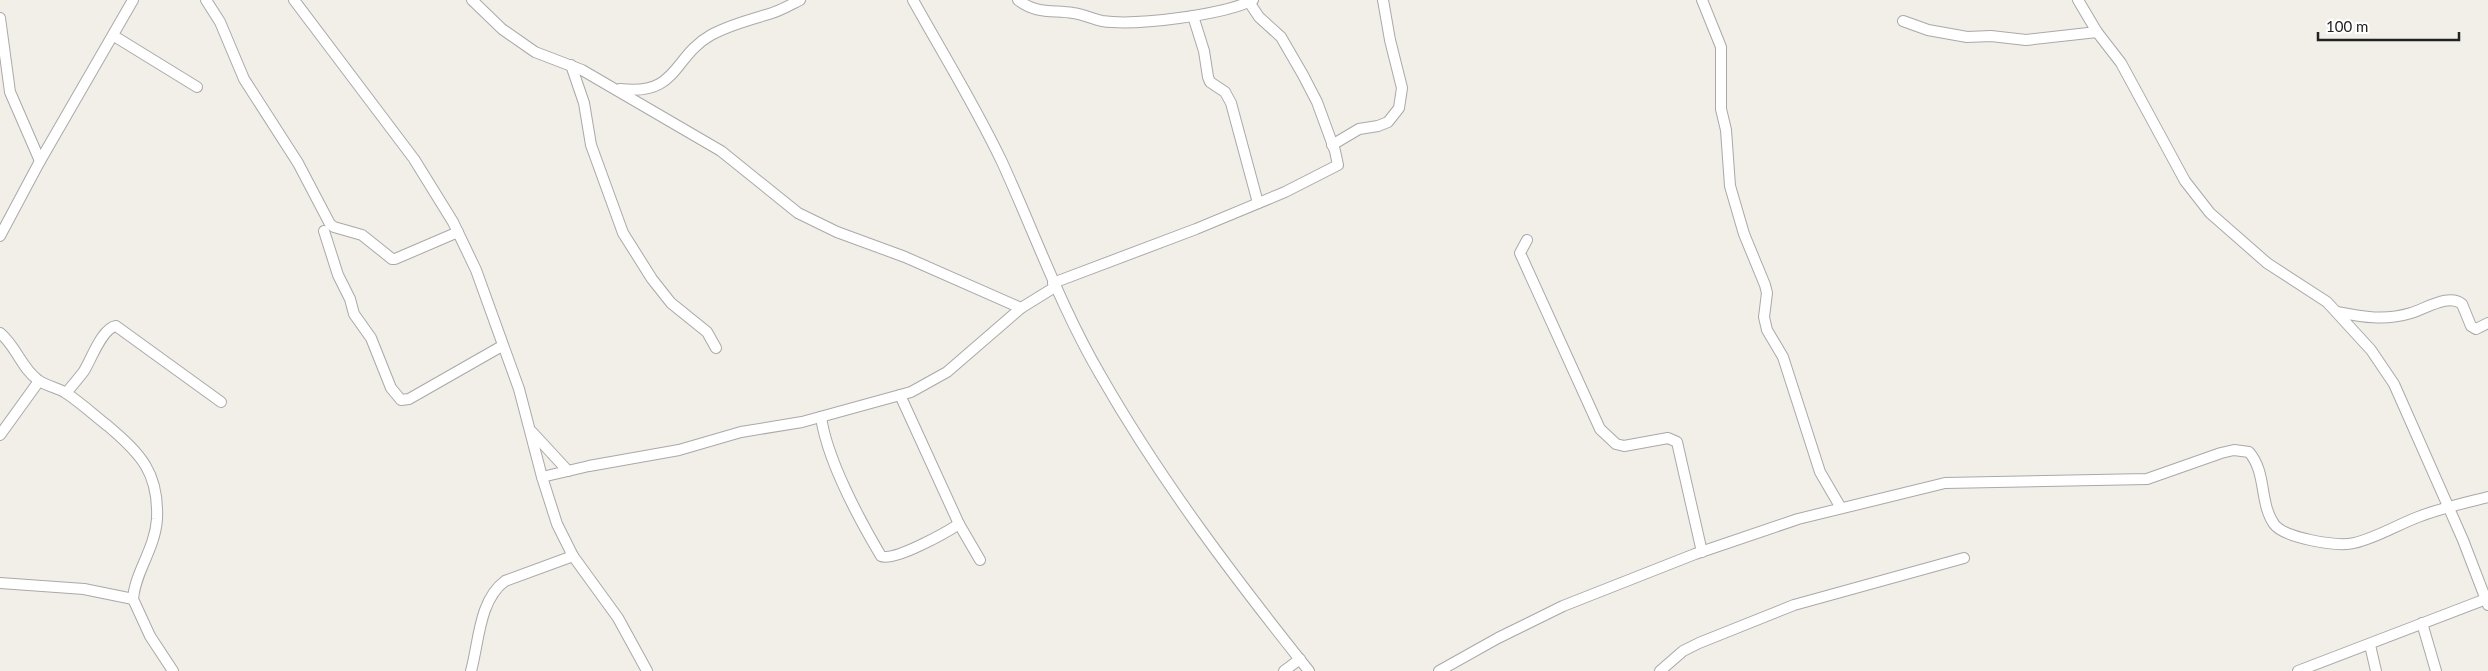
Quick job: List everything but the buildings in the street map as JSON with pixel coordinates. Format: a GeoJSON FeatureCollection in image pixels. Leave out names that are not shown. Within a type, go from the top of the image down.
{"type":"FeatureCollection","features":[{"type":"Feature","properties":{"kind":"street"},"geometry":{"type":"LineString","coordinates":[[0,236],[40,161],[114,36],[133,0]]}},
{"type":"Feature","properties":{"kind":"street"},"geometry":{"type":"LineString","coordinates":[[206,0],[220,22],[244,79],[298,163],[330,224],[334,227],[362,235],[392,259],[396,259],[458,232]]}},
{"type":"Feature","properties":{"kind":"street"},"geometry":{"type":"LineString","coordinates":[[294,0],[406,148],[442,203],[458,232],[476,270],[519,389],[532,432],[542,477],[557,524],[573,556],[618,618],[647,671]]}},
{"type":"Feature","properties":{"kind":"street"},"geometry":{"type":"LineString","coordinates":[[472,0],[502,29],[535,52],[571,65],[616,89],[721,151],[798,213],[837,232],[905,257],[1022,308]]}},
{"type":"Feature","properties":{"kind":"street"},"geometry":{"type":"LineString","coordinates":[[616,89],[638,91],[652,87],[671,76],[709,36],[731,26],[773,13],[800,0]]}},
{"type":"Feature","properties":{"kind":"street"},"geometry":{"type":"LineString","coordinates":[[913,0],[1001,161],[1054,285],[1100,375],[1159,472],[1200,530],[1309,671]]}},
{"type":"Feature","properties":{"kind":"street"},"geometry":{"type":"LineString","coordinates":[[542,477],[678,450],[722,437],[821,417],[900,395],[931,383],[947,372],[1022,308],[1054,285],[1189,232],[1336,167],[1338,162],[1316,102],[1284,42],[1258,17],[1252,1],[1222,11],[1193,16],[1118,22],[1102,21],[1073,13],[1046,13],[1033,9],[1018,0]]}},
{"type":"Feature","properties":{"kind":"street"},"geometry":{"type":"LineString","coordinates":[[1332,145],[1358,129],[1384,124],[1399,108],[1402,88],[1390,40],[1383,0]]}},
{"type":"Feature","properties":{"kind":"street"},"geometry":{"type":"LineString","coordinates":[[1702,0],[1721,47],[1721,108],[1726,130],[1730,186],[1744,234],[1765,285],[1767,293],[1764,317],[1767,330],[1783,357],[1820,472],[1841,508]]}},
{"type":"Feature","properties":{"kind":"street"},"geometry":{"type":"LineString","coordinates":[[2078,0],[2097,32],[2121,63],[2186,181],[2210,213],[2267,263],[2318,295],[2337,312],[2384,367],[2394,384],[2448,507],[2487,602],[2422,623],[2370,645],[2298,671]]}},
{"type":"Feature","properties":{"kind":"street"},"geometry":{"type":"LineString","coordinates":[[1193,16],[1204,51],[1210,82],[1225,92],[1231,103],[1258,203]]}},
{"type":"Feature","properties":{"kind":"street"},"geometry":{"type":"LineString","coordinates":[[0,18],[5,93],[40,161]]}},
{"type":"Feature","properties":{"kind":"street"},"geometry":{"type":"LineString","coordinates":[[1903,21],[1928,30],[1967,37],[1991,36],[2026,40],[2097,32]]}},
{"type":"Feature","properties":{"kind":"street"},"geometry":{"type":"LineString","coordinates":[[114,36],[162,68],[197,87]]}},
{"type":"Feature","properties":{"kind":"street"},"geometry":{"type":"LineString","coordinates":[[571,65],[584,103],[591,145],[623,233],[652,279],[671,303],[707,332],[716,348]]}},
{"type":"Feature","properties":{"kind":"street"},"geometry":{"type":"LineString","coordinates":[[324,231],[338,275],[350,299],[354,314],[373,342],[391,388],[402,400],[409,399],[502,346]]}},
{"type":"Feature","properties":{"kind":"street"},"geometry":{"type":"LineString","coordinates":[[1527,240],[1520,253],[1552,318],[1565,353],[1600,429],[1616,444],[1624,446],[1668,438],[1677,442],[1702,552]]}},
{"type":"Feature","properties":{"kind":"street"},"geometry":{"type":"LineString","coordinates":[[2337,312],[2369,318],[2393,318],[2452,300],[2462,304],[2471,326],[2476,329],[2488,323]]}},
{"type":"Feature","properties":{"kind":"street"},"geometry":{"type":"LineString","coordinates":[[66,393],[85,369],[98,344],[111,328],[116,326],[221,402]]}},
{"type":"Feature","properties":{"kind":"street"},"geometry":{"type":"LineString","coordinates":[[0,333],[12,344],[39,381],[66,393],[86,407],[134,450],[147,465],[152,477],[157,506],[155,536],[133,599],[150,636],[173,671]]}},
{"type":"Feature","properties":{"kind":"street"},"geometry":{"type":"LineString","coordinates":[[0,435],[39,381]]}},
{"type":"Feature","properties":{"kind":"street"},"geometry":{"type":"LineString","coordinates":[[900,395],[959,524],[980,560]]}},
{"type":"Feature","properties":{"kind":"street"},"geometry":{"type":"LineString","coordinates":[[821,417],[838,469],[860,518],[881,556],[887,557],[919,546],[959,524]]}},
{"type":"Feature","properties":{"kind":"street"},"geometry":{"type":"LineString","coordinates":[[532,432],[568,471]]}},
{"type":"Feature","properties":{"kind":"street"},"geometry":{"type":"LineString","coordinates":[[1439,671],[1498,638],[1562,606],[1702,552],[1798,519],[1945,483],[2147,479],[2234,450],[2249,452],[2260,469],[2270,515],[2275,525],[2285,533],[2337,544],[2354,543],[2448,507],[2488,497]]}},
{"type":"Feature","properties":{"kind":"street"},"geometry":{"type":"LineString","coordinates":[[471,671],[486,607],[499,586],[505,581],[573,556]]}},
{"type":"Feature","properties":{"kind":"street"},"geometry":{"type":"LineString","coordinates":[[1660,671],[1683,651],[1699,643],[1794,605],[1964,558]]}},
{"type":"Feature","properties":{"kind":"street"},"geometry":{"type":"LineString","coordinates":[[0,583],[84,589],[133,599]]}},
{"type":"Feature","properties":{"kind":"street"},"geometry":{"type":"LineString","coordinates":[[2422,623],[2436,671]]}},
{"type":"Feature","properties":{"kind":"street"},"geometry":{"type":"LineString","coordinates":[[2370,645],[2376,671]]}},
{"type":"Feature","properties":{"kind":"street"},"geometry":{"type":"LineString","coordinates":[[1284,671],[1300,659]]}}]}
